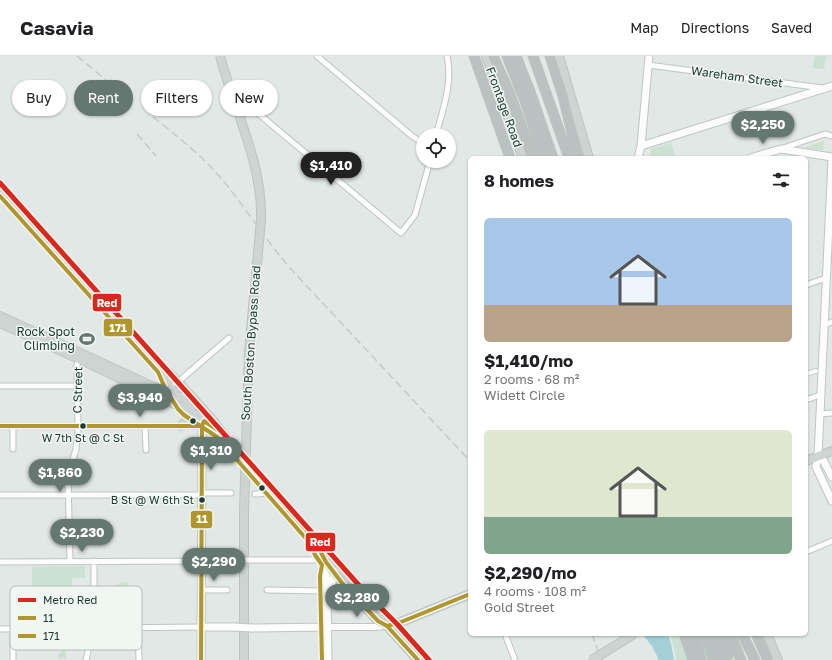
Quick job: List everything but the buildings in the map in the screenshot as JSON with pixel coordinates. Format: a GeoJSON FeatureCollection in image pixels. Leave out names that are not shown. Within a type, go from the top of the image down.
{"type":"FeatureCollection","features":[{"type":"Feature","properties":{"kind":"highway"},"geometry":{"type":"LineString","coordinates":[[474,56],[509,156]]}},
{"type":"Feature","properties":{"kind":"highway"},"geometry":{"type":"LineString","coordinates":[[493,56],[510,94],[532,156]]}},
{"type":"Feature","properties":{"kind":"highway"},"geometry":{"type":"LineString","coordinates":[[507,56],[525,102],[543,156]]}},
{"type":"Feature","properties":{"kind":"highway"},"geometry":{"type":"LineString","coordinates":[[516,56],[552,156]]}},
{"type":"Feature","properties":{"kind":"highway"},"geometry":{"type":"LineString","coordinates":[[522,56],[557,156]]}},
{"type":"Feature","properties":{"kind":"highway"},"geometry":{"type":"LineString","coordinates":[[534,56],[568,156]]}},
{"type":"Feature","properties":{"kind":"highway"},"geometry":{"type":"LineString","coordinates":[[550,56],[563,96],[578,156]]}},
{"type":"Feature","properties":{"kind":"highway"},"geometry":{"type":"LineString","coordinates":[[685,636],[694,659]]}},
{"type":"Feature","properties":{"kind":"highway"},"geometry":{"type":"LineString","coordinates":[[695,636],[701,660]]}},
{"type":"Feature","properties":{"kind":"highway"},"geometry":{"type":"LineString","coordinates":[[707,636],[713,660]]}},
{"type":"Feature","properties":{"kind":"highway"},"geometry":{"type":"LineString","coordinates":[[710,636],[724,660]]}},
{"type":"Feature","properties":{"kind":"highway"},"geometry":{"type":"LineString","coordinates":[[713,636],[724,660]]}},
{"type":"Feature","properties":{"kind":"highway"},"geometry":{"type":"LineString","coordinates":[[720,636],[724,660]]}},
{"type":"Feature","properties":{"kind":"highway"},"geometry":{"type":"LineString","coordinates":[[727,636],[736,660]]}},
{"type":"Feature","properties":{"kind":"highway"},"geometry":{"type":"LineString","coordinates":[[731,636],[741,660]]}},
{"type":"Feature","properties":{"kind":"highway"},"geometry":{"type":"LineString","coordinates":[[739,636],[748,660]]}},
{"type":"Feature","properties":{"kind":"highway"},"geometry":{"type":"LineString","coordinates":[[743,636],[754,660]]}},
{"type":"Feature","properties":{"kind":"highway"},"geometry":{"type":"LineString","coordinates":[[757,636],[768,660]]}},
{"type":"Feature","properties":{"kind":"main road","name":"South Boston Bypass Road"},"geometry":{"type":"LineString","coordinates":[[220,56],[256,174],[260,199],[261,220],[249,352],[244,504],[244,660]]}},
{"type":"Feature","properties":{"kind":"main road","name":"Frontage Road"},"geometry":{"type":"LineString","coordinates":[[486,56],[522,156]]}},
{"type":"Feature","properties":{"kind":"main road"},"geometry":{"type":"LineString","coordinates":[[559,56],[588,156]]}},
{"type":"Feature","properties":{"kind":"main road"},"geometry":{"type":"LineString","coordinates":[[638,156],[641,146],[649,56]]}},
{"type":"Feature","properties":{"kind":"main road"},"geometry":{"type":"LineString","coordinates":[[641,146],[829,87]]}},
{"type":"Feature","properties":{"kind":"main road"},"geometry":{"type":"LineString","coordinates":[[641,146],[642,156]]}},
{"type":"Feature","properties":{"kind":"main road"},"geometry":{"type":"LineString","coordinates":[[757,156],[780,149],[832,156]]}},
{"type":"Feature","properties":{"kind":"main road"},"geometry":{"type":"LineString","coordinates":[[832,160],[830,247],[826,278],[818,456],[816,467],[832,501]]}},
{"type":"Feature","properties":{"kind":"main road"},"geometry":{"type":"LineString","coordinates":[[0,186],[163,369],[178,382],[205,422],[202,494],[201,660]]}},
{"type":"Feature","properties":{"kind":"main road"},"geometry":{"type":"LineString","coordinates":[[0,316],[187,410],[221,432],[314,539],[328,560],[335,574],[378,621],[387,626],[418,660]]}},
{"type":"Feature","properties":{"kind":"main road"},"geometry":{"type":"LineString","coordinates":[[0,323],[191,402],[205,422]]}},
{"type":"Feature","properties":{"kind":"main road"},"geometry":{"type":"LineString","coordinates":[[163,369],[175,395],[187,410],[187,420],[181,426]]}},
{"type":"Feature","properties":{"kind":"main road"},"geometry":{"type":"LineString","coordinates":[[808,460],[832,451]]}},
{"type":"Feature","properties":{"kind":"main road"},"geometry":{"type":"LineString","coordinates":[[818,456],[823,460],[832,477]]}},
{"type":"Feature","properties":{"kind":"main road"},"geometry":{"type":"LineString","coordinates":[[328,560],[326,583],[328,660]]}},
{"type":"Feature","properties":{"kind":"main road"},"geometry":{"type":"LineString","coordinates":[[328,560],[384,616],[387,626]]}},
{"type":"Feature","properties":{"kind":"main road"},"geometry":{"type":"LineString","coordinates":[[327,590],[332,583],[335,574]]}},
{"type":"Feature","properties":{"kind":"main road"},"geometry":{"type":"LineString","coordinates":[[387,626],[401,622],[468,595]]}},
{"type":"Feature","properties":{"kind":"main road"},"geometry":{"type":"LineString","coordinates":[[201,627],[327,627]]}},
{"type":"Feature","properties":{"kind":"main road"},"geometry":{"type":"LineString","coordinates":[[592,660],[631,636]]}},
{"type":"Feature","properties":{"kind":"main road"},"geometry":{"type":"LineString","coordinates":[[694,659],[695,636]]}},
{"type":"Feature","properties":{"kind":"main road"},"geometry":{"type":"LineString","coordinates":[[768,636],[778,660]]}},
{"type":"Feature","properties":{"kind":"street"},"geometry":{"type":"LineString","coordinates":[[225,56],[228,80],[235,94],[401,233],[415,215],[428,168]]}},
{"type":"Feature","properties":{"kind":"street"},"geometry":{"type":"LineString","coordinates":[[317,56],[416,139]]}},
{"type":"Feature","properties":{"kind":"street"},"geometry":{"type":"LineString","coordinates":[[438,128],[449,86],[447,56]]}},
{"type":"Feature","properties":{"kind":"street","name":"Wareham Street"},"geometry":{"type":"LineString","coordinates":[[648,65],[829,87]]}},
{"type":"Feature","properties":{"kind":"street"},"geometry":{"type":"LineString","coordinates":[[780,149],[825,134],[832,136]]}},
{"type":"Feature","properties":{"kind":"street"},"geometry":{"type":"LineString","coordinates":[[808,284],[826,278]]}},
{"type":"Feature","properties":{"kind":"street"},"geometry":{"type":"LineString","coordinates":[[824,325],[832,322]]}},
{"type":"Feature","properties":{"kind":"street"},"geometry":{"type":"LineString","coordinates":[[170,385],[178,382],[229,338]]}},
{"type":"Feature","properties":{"kind":"street","name":"C Street"},"geometry":{"type":"LineString","coordinates":[[70,561],[68,473],[76,454],[78,427],[77,365],[80,356]]}},
{"type":"Feature","properties":{"kind":"street"},"geometry":{"type":"LineString","coordinates":[[808,373],[816,371]]}},
{"type":"Feature","properties":{"kind":"street"},"geometry":{"type":"LineString","coordinates":[[0,386],[78,386]]}},
{"type":"Feature","properties":{"kind":"street"},"geometry":{"type":"LineString","coordinates":[[808,399],[820,394]]}},
{"type":"Feature","properties":{"kind":"street"},"geometry":{"type":"LineString","coordinates":[[820,414],[832,413]]}},
{"type":"Feature","properties":{"kind":"street"},"geometry":{"type":"LineString","coordinates":[[0,426],[181,426],[205,422]]}},
{"type":"Feature","properties":{"kind":"street"},"geometry":{"type":"LineString","coordinates":[[13,426],[13,449]]}},
{"type":"Feature","properties":{"kind":"street"},"geometry":{"type":"LineString","coordinates":[[145,426],[146,450]]}},
{"type":"Feature","properties":{"kind":"street"},"geometry":{"type":"LineString","coordinates":[[0,495],[231,493]]}},
{"type":"Feature","properties":{"kind":"street"},"geometry":{"type":"LineString","coordinates":[[255,494],[274,493]]}},
{"type":"Feature","properties":{"kind":"street"},"geometry":{"type":"LineString","coordinates":[[808,551],[832,541]]}},
{"type":"Feature","properties":{"kind":"street"},"geometry":{"type":"LineString","coordinates":[[0,562],[328,560]]}},
{"type":"Feature","properties":{"kind":"street"},"geometry":{"type":"LineString","coordinates":[[94,561],[94,586]]}},
{"type":"Feature","properties":{"kind":"street"},"geometry":{"type":"LineString","coordinates":[[201,590],[227,590]]}},
{"type":"Feature","properties":{"kind":"street"},"geometry":{"type":"LineString","coordinates":[[267,590],[327,590]]}},
{"type":"Feature","properties":{"kind":"street"},"geometry":{"type":"LineString","coordinates":[[327,627],[387,626]]}},
{"type":"Feature","properties":{"kind":"street"},"geometry":{"type":"LineString","coordinates":[[142,628],[201,627]]}},
{"type":"Feature","properties":{"kind":"street"},"geometry":{"type":"LineString","coordinates":[[506,636],[515,660]]}},
{"type":"Feature","properties":{"kind":"street"},"geometry":{"type":"LineString","coordinates":[[86,660],[88,650]]}},
{"type":"Feature","properties":{"kind":"street"},"geometry":{"type":"LineString","coordinates":[[139,650],[139,660]]}},
{"type":"Feature","properties":{"kind":"green space"},"geometry":{"type":"Polygon","coordinates":[[[815,56],[826,56],[824,69],[813,68],[815,56]]]}},
{"type":"Feature","properties":{"kind":"green space"},"geometry":{"type":"Polygon","coordinates":[[[823,141],[823,150],[804,148],[823,141]]]}},
{"type":"Feature","properties":{"kind":"green space"},"geometry":{"type":"Polygon","coordinates":[[[671,143],[675,156],[650,156],[651,149],[671,143]]]}},
{"type":"Feature","properties":{"kind":"green space"},"geometry":{"type":"Polygon","coordinates":[[[85,566],[85,578],[72,578],[72,586],[32,586],[32,567],[85,566]]]}},
{"type":"Feature","properties":{"kind":"green space"},"geometry":{"type":"Polygon","coordinates":[[[122,582],[128,582],[127,586],[117,585],[122,582]]]}},
{"type":"Feature","properties":{"kind":"green space"},"geometry":{"type":"Polygon","coordinates":[[[671,636],[723,636],[735,660],[677,660],[671,636]]]}},
{"type":"Feature","properties":{"kind":"green space"},"geometry":{"type":"Polygon","coordinates":[[[62,650],[66,650],[66,659],[58,658],[58,655],[62,650]]]}},
{"type":"Feature","properties":{"kind":"water"},"geometry":{"type":"Polygon","coordinates":[[[644,636],[669,636],[674,660],[659,660],[652,646],[644,636]]]}},
{"type":"Feature","properties":{"kind":"railway"},"geometry":{"type":"LineString","coordinates":[[77,56],[106,80]]}},
{"type":"Feature","properties":{"kind":"railway"},"geometry":{"type":"LineString","coordinates":[[153,117],[205,161],[221,178],[290,268],[468,459]]}},
{"type":"Feature","properties":{"kind":"railway"},"geometry":{"type":"LineString","coordinates":[[137,134],[156,156]]}},
{"type":"Feature","properties":{"kind":"railway"},"geometry":{"type":"LineString","coordinates":[[593,636],[601,660]]}},
{"type":"Feature","properties":{"kind":"metro line","name":"Red"},"geometry":{"type":"LineString","coordinates":[[0,183],[365,592],[397,624],[429,660]]}},
{"type":"Feature","properties":{"kind":"transit line","name":"171"},"geometry":{"type":"LineString","coordinates":[[0,196],[158,372],[165,388],[178,409],[184,415],[217,437],[309,542],[322,565],[320,576],[322,660]]}},
{"type":"Feature","properties":{"kind":"transit line","name":"11"},"geometry":{"type":"LineString","coordinates":[[201,660],[202,426],[204,421],[221,432],[314,539],[326,562],[342,583],[378,621],[387,626],[418,660]]}},
{"type":"Feature","properties":{"kind":"transit line","name":"11"},"geometry":{"type":"LineString","coordinates":[[0,426],[202,426]]}},
{"type":"Feature","properties":{"kind":"transit line","name":"11"},"geometry":{"type":"LineString","coordinates":[[387,626],[401,622],[468,595]]}},
{"type":"Feature","properties":{"kind":"place","name":"Rock Spot Climbing"},"geometry":{"type":"Point","coordinates":[87,339]}},
{"type":"Feature","properties":{"kind":"place","name":"W 7th St @ C St"},"geometry":{"type":"Point","coordinates":[83,426]}},
{"type":"Feature","properties":{"kind":"place","name":"B St @ W 6th St"},"geometry":{"type":"Point","coordinates":[202,500]}}]}
